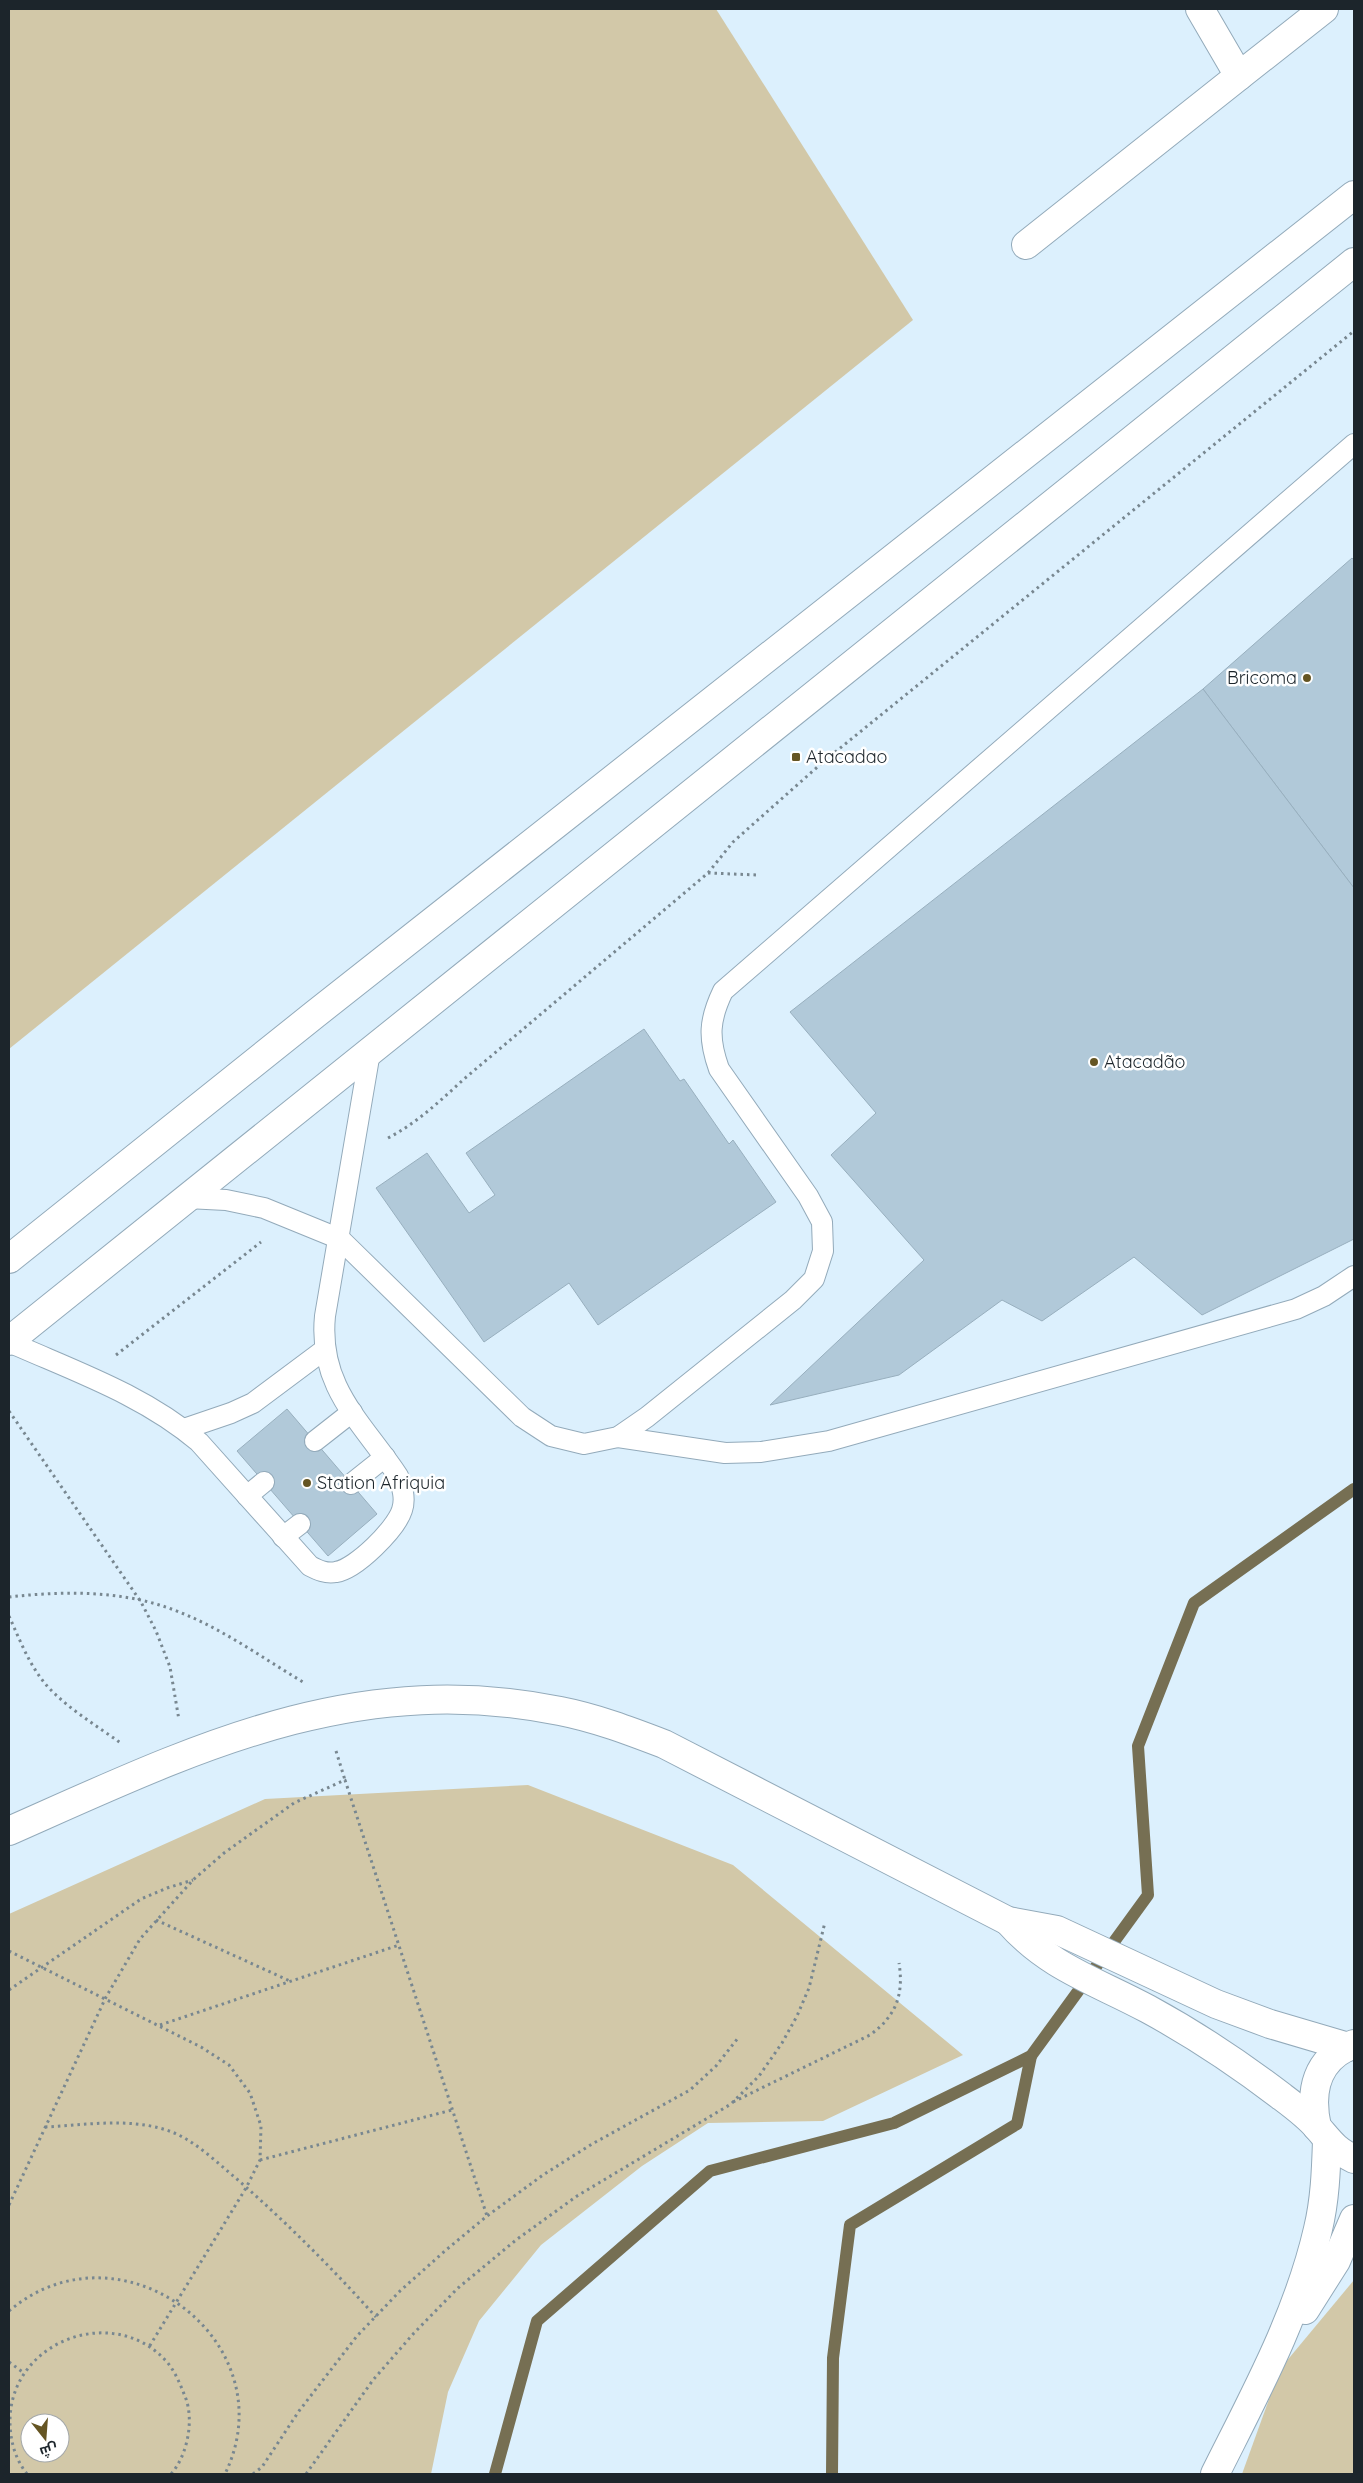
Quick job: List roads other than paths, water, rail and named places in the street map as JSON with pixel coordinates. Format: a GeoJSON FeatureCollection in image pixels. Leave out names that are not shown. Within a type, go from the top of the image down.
{"type":"FeatureCollection","features":[{"type":"Feature","properties":{"kind":"main road"},"geometry":{"type":"LineString","coordinates":[[1200,9],[1239,76]]}},
{"type":"Feature","properties":{"kind":"main road"},"geometry":{"type":"LineString","coordinates":[[1026,245],[1324,9]]}},
{"type":"Feature","properties":{"kind":"main road"},"geometry":{"type":"LineString","coordinates":[[9,1259],[337,996],[1354,195]]}},
{"type":"Feature","properties":{"kind":"main road"},"geometry":{"type":"LineString","coordinates":[[9,1342],[1354,262]]}},
{"type":"Feature","properties":{"kind":"main road"},"geometry":{"type":"LineString","coordinates":[[9,1831],[185,1754],[290,1720],[344,1708],[398,1700],[452,1699],[507,1703],[560,1711],[613,1725],[664,1744],[1008,1921],[1057,1930],[1080,1939],[1163,1981],[1216,2004],[1270,2024],[1351,2045]]}},
{"type":"Feature","properties":{"kind":"main road"},"geometry":{"type":"LineString","coordinates":[[1008,1921],[1024,1940],[1044,1956],[1148,2009],[1244,2069],[1322,2134],[1340,2153],[1354,2159]]}},
{"type":"Feature","properties":{"kind":"main road"},"geometry":{"type":"LineString","coordinates":[[1280,2346],[1308,2268],[1319,2227],[1325,2184],[1322,2134],[1313,2108],[1314,2089],[1320,2072],[1332,2057],[1351,2045]]}},
{"type":"Feature","properties":{"kind":"main road"},"geometry":{"type":"LineString","coordinates":[[1215,2474],[1280,2346],[1336,2261],[1354,2219]]}},
{"type":"Feature","properties":{"kind":"lane"},"geometry":{"type":"LineString","coordinates":[[618,1437],[647,1417],[793,1300],[814,1279],[823,1251],[822,1222],[808,1196],[720,1069],[712,1050],[711,1029],[714,1009],[723,991],[1354,444]]}},
{"type":"Feature","properties":{"kind":"lane"},"geometry":{"type":"LineString","coordinates":[[9,1342],[141,1401],[184,1429],[199,1442],[310,1566],[322,1572],[335,1573],[348,1569],[395,1525],[403,1509],[404,1492],[398,1476],[386,1457],[336,1388],[328,1370],[324,1350],[325,1316],[340,1239],[370,1052]]}},
{"type":"Feature","properties":{"kind":"lane"},"geometry":{"type":"LineString","coordinates":[[187,1198],[226,1200],[264,1208],[340,1239],[522,1416],[551,1436],[584,1444],[618,1437],[725,1453],[761,1452],[829,1441],[1296,1309],[1324,1296],[1354,1276]]}},
{"type":"Feature","properties":{"kind":"lane"},"geometry":{"type":"LineString","coordinates":[[184,1429],[231,1413],[252,1402],[324,1350]]}},
{"type":"Feature","properties":{"kind":"lane"},"geometry":{"type":"LineString","coordinates":[[315,1441],[352,1412]]}},
{"type":"Feature","properties":{"kind":"lane"},"geometry":{"type":"LineString","coordinates":[[351,1484],[386,1457]]}},
{"type":"Feature","properties":{"kind":"lane"},"geometry":{"type":"LineString","coordinates":[[247,1496],[264,1482]]}},
{"type":"Feature","properties":{"kind":"lane"},"geometry":{"type":"LineString","coordinates":[[283,1537],[300,1524]]}},
{"type":"Feature","properties":{"kind":"waterway"},"geometry":{"type":"LineString","coordinates":[[495,2474],[537,2321],[710,2171],[894,2123],[1031,2056],[1148,1895],[1138,1746],[1194,1603],[1354,1489]]}},
{"type":"Feature","properties":{"kind":"waterway"},"geometry":{"type":"LineString","coordinates":[[832,2474],[833,2358],[850,2225],[1017,2124],[1031,2056]]}},
{"type":"Feature","properties":{"kind":"place","name":"Bricoma"},"geometry":{"type":"Point","coordinates":[1307,678]}},
{"type":"Feature","properties":{"kind":"place","name":"Atacadao"},"geometry":{"type":"Point","coordinates":[796,757]}},
{"type":"Feature","properties":{"kind":"place","name":"Atacadão"},"geometry":{"type":"Point","coordinates":[1094,1062]}},
{"type":"Feature","properties":{"kind":"place","name":"Station Afriquia"},"geometry":{"type":"Point","coordinates":[307,1483]}}]}
